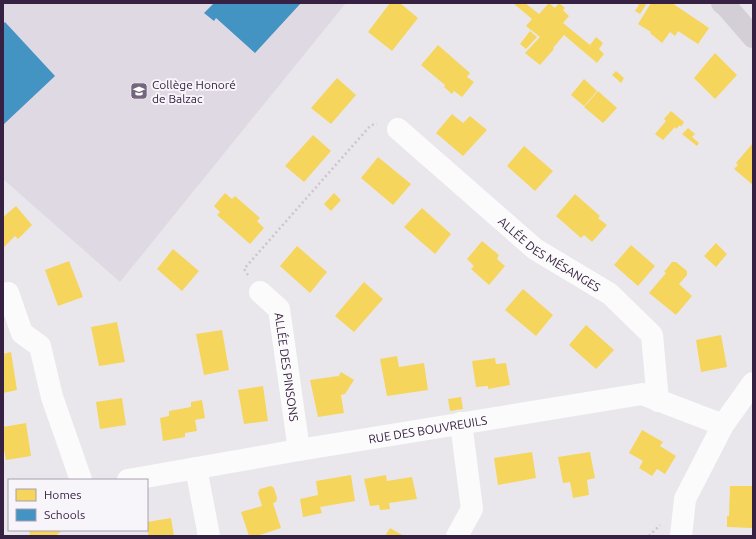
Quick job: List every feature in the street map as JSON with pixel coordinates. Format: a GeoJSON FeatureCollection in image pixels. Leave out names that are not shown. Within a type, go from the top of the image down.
{"type":"FeatureCollection","features":[{"type":"Feature","properties":{"kind":"main road"},"geometry":{"type":"LineString","coordinates":[[722,3],[753,37]]}},
{"type":"Feature","properties":{"kind":"street","name":"ALLÉE DES MÉSANGES"},"geometry":{"type":"LineString","coordinates":[[398,129],[534,249],[610,294],[652,335],[658,401]]}},
{"type":"Feature","properties":{"kind":"street","name":"ALLÉE DES PINSONS"},"geometry":{"type":"LineString","coordinates":[[260,292],[279,309],[299,450]]}},
{"type":"Feature","properties":{"kind":"street"},"geometry":{"type":"LineString","coordinates":[[8,293],[22,333],[40,346],[52,397],[81,479]]}},
{"type":"Feature","properties":{"kind":"street"},"geometry":{"type":"LineString","coordinates":[[682,536],[685,499],[723,425],[753,383]]}},
{"type":"Feature","properties":{"kind":"street","name":"RUE DES BOUVREUILS"},"geometry":{"type":"LineString","coordinates":[[134,479],[299,450],[642,394],[723,425]]}},
{"type":"Feature","properties":{"kind":"street"},"geometry":{"type":"LineString","coordinates":[[457,536],[472,509],[461,424]]}},
{"type":"Feature","properties":{"kind":"street"},"geometry":{"type":"LineString","coordinates":[[196,468],[209,536]]}},
{"type":"Feature","properties":{"kind":"path"},"geometry":{"type":"LineString","coordinates":[[260,292],[244,270],[371,125],[382,123],[398,129]]}},
{"type":"Feature","properties":{"kind":"shaded area","name":"Collège Honoré de Balzac"},"geometry":{"type":"Polygon","coordinates":[[[3,3],[346,3],[120,282],[3,179],[3,3]]]}},
{"type":"Feature","properties":{"kind":"building: Homes"},"geometry":{"type":"Polygon","coordinates":[[[390,3],[400,3],[418,18],[392,51],[368,32],[390,3]]]}},
{"type":"Feature","properties":{"kind":"building: Homes"},"geometry":{"type":"Polygon","coordinates":[[[513,3],[525,3],[539,14],[549,3],[555,8],[559,3],[565,8],[563,10],[569,16],[563,23],[590,45],[596,37],[603,43],[599,49],[604,54],[597,63],[564,35],[540,65],[525,53],[540,37],[526,26],[532,19],[513,3]]]}},
{"type":"Feature","properties":{"kind":"building: Homes"},"geometry":{"type":"Polygon","coordinates":[[[635,3],[647,3],[640,14],[635,11],[639,5],[635,3]]]}},
{"type":"Feature","properties":{"kind":"building: Homes"},"geometry":{"type":"Polygon","coordinates":[[[651,3],[672,3],[709,28],[698,44],[678,31],[675,36],[670,32],[662,43],[650,33],[651,32],[638,24],[651,3]]]}},
{"type":"Feature","properties":{"kind":"building: Homes"},"geometry":{"type":"Polygon","coordinates":[[[530,31],[537,37],[526,49],[520,44],[530,31]]]}},
{"type":"Feature","properties":{"kind":"building: Homes"},"geometry":{"type":"Polygon","coordinates":[[[438,45],[470,73],[467,77],[474,82],[462,97],[454,91],[452,94],[444,87],[445,85],[421,65],[438,45]]]}},
{"type":"Feature","properties":{"kind":"building: Homes"},"geometry":{"type":"Polygon","coordinates":[[[715,53],[737,75],[715,99],[694,78],[715,53]]]}},
{"type":"Feature","properties":{"kind":"building: Homes"},"geometry":{"type":"Polygon","coordinates":[[[616,71],[624,78],[621,83],[612,75],[616,71]]]}},
{"type":"Feature","properties":{"kind":"building: Homes"},"geometry":{"type":"Polygon","coordinates":[[[337,78],[356,95],[331,124],[311,108],[337,78]]]}},
{"type":"Feature","properties":{"kind":"building: Homes"},"geometry":{"type":"Polygon","coordinates":[[[584,79],[597,91],[584,106],[571,95],[584,79]]]}},
{"type":"Feature","properties":{"kind":"building: Homes"},"geometry":{"type":"Polygon","coordinates":[[[598,91],[617,108],[603,123],[584,107],[598,91]]]}},
{"type":"Feature","properties":{"kind":"building: Homes"},"geometry":{"type":"Polygon","coordinates":[[[671,111],[684,122],[681,127],[680,125],[676,129],[675,127],[663,140],[655,134],[666,121],[664,119],[671,111]]]}},
{"type":"Feature","properties":{"kind":"building: Homes"},"geometry":{"type":"Polygon","coordinates":[[[452,114],[463,123],[470,116],[487,130],[463,156],[436,133],[452,114]]]}},
{"type":"Feature","properties":{"kind":"building: Homes"},"geometry":{"type":"Polygon","coordinates":[[[688,128],[695,134],[692,137],[699,143],[697,146],[682,134],[688,128]]]}},
{"type":"Feature","properties":{"kind":"building: Homes"},"geometry":{"type":"Polygon","coordinates":[[[313,135],[331,151],[304,182],[285,166],[313,135]]]}},
{"type":"Feature","properties":{"kind":"building: Homes"},"geometry":{"type":"Polygon","coordinates":[[[753,143],[753,185],[734,169],[738,165],[736,163],[753,143]]]}},
{"type":"Feature","properties":{"kind":"building: Homes"},"geometry":{"type":"Polygon","coordinates":[[[524,146],[553,171],[535,191],[507,166],[524,146]]]}},
{"type":"Feature","properties":{"kind":"building: Homes"},"geometry":{"type":"Polygon","coordinates":[[[378,157],[411,184],[393,205],[361,178],[378,157]]]}},
{"type":"Feature","properties":{"kind":"building: Homes"},"geometry":{"type":"Polygon","coordinates":[[[225,193],[232,199],[235,196],[260,218],[257,221],[264,228],[250,244],[217,215],[220,212],[214,206],[225,193]]]}},
{"type":"Feature","properties":{"kind":"building: Homes"},"geometry":{"type":"Polygon","coordinates":[[[334,193],[341,200],[331,211],[324,204],[334,193]]]}},
{"type":"Feature","properties":{"kind":"building: Homes"},"geometry":{"type":"Polygon","coordinates":[[[575,194],[600,216],[598,218],[607,225],[592,242],[584,235],[581,238],[556,216],[575,194]]]}},
{"type":"Feature","properties":{"kind":"building: Homes"},"geometry":{"type":"Polygon","coordinates":[[[16,206],[32,225],[18,239],[15,236],[3,248],[3,217],[16,206]]]}},
{"type":"Feature","properties":{"kind":"building: Homes"},"geometry":{"type":"Polygon","coordinates":[[[422,208],[451,234],[435,254],[404,227],[422,208]]]}},
{"type":"Feature","properties":{"kind":"building: Homes"},"geometry":{"type":"Polygon","coordinates":[[[482,241],[499,255],[497,259],[505,266],[489,285],[471,269],[474,266],[467,259],[482,241]]]}},
{"type":"Feature","properties":{"kind":"building: Homes"},"geometry":{"type":"Polygon","coordinates":[[[716,243],[727,254],[716,267],[704,256],[716,243]]]}},
{"type":"Feature","properties":{"kind":"building: Homes"},"geometry":{"type":"Polygon","coordinates":[[[631,245],[655,266],[638,286],[614,265],[631,245]]]}},
{"type":"Feature","properties":{"kind":"building: Homes"},"geometry":{"type":"Polygon","coordinates":[[[297,246],[327,272],[310,293],[280,266],[297,246]]]}},
{"type":"Feature","properties":{"kind":"building: Homes"},"geometry":{"type":"Polygon","coordinates":[[[173,249],[199,271],[182,291],[157,269],[173,249]]]}},
{"type":"Feature","properties":{"kind":"building: Homes"},"geometry":{"type":"Polygon","coordinates":[[[69,261],[83,297],[58,306],[45,270],[69,261]]]}},
{"type":"Feature","properties":{"kind":"building: Homes"},"geometry":{"type":"Polygon","coordinates":[[[672,262],[676,262],[687,271],[687,275],[679,284],[692,296],[676,315],[649,293],[666,273],[664,272],[672,262]]]}},
{"type":"Feature","properties":{"kind":"building: Homes"},"geometry":{"type":"Polygon","coordinates":[[[364,282],[383,299],[354,332],[335,316],[364,282]]]}},
{"type":"Feature","properties":{"kind":"building: Homes"},"geometry":{"type":"Polygon","coordinates":[[[523,289],[553,315],[536,336],[505,310],[523,289]]]}},
{"type":"Feature","properties":{"kind":"building: Homes"},"geometry":{"type":"Polygon","coordinates":[[[117,322],[125,362],[99,366],[91,327],[117,322]]]}},
{"type":"Feature","properties":{"kind":"building: Homes"},"geometry":{"type":"Polygon","coordinates":[[[586,325],[614,350],[596,369],[569,345],[586,325]]]}},
{"type":"Feature","properties":{"kind":"building: Homes"},"geometry":{"type":"Polygon","coordinates":[[[222,330],[229,370],[204,375],[196,334],[222,330]]]}},
{"type":"Feature","properties":{"kind":"building: Homes"},"geometry":{"type":"Polygon","coordinates":[[[721,335],[727,367],[701,372],[696,340],[721,335]]]}},
{"type":"Feature","properties":{"kind":"building: Homes"},"geometry":{"type":"Polygon","coordinates":[[[11,352],[17,390],[3,393],[3,354],[11,352]]]}},
{"type":"Feature","properties":{"kind":"building: Homes"},"geometry":{"type":"Polygon","coordinates":[[[397,356],[399,367],[424,363],[428,390],[387,396],[380,359],[397,356]]]}},
{"type":"Feature","properties":{"kind":"building: Homes"},"geometry":{"type":"Polygon","coordinates":[[[495,358],[496,364],[506,363],[510,385],[488,389],[488,386],[476,387],[472,361],[495,358]]]}},
{"type":"Feature","properties":{"kind":"building: Homes"},"geometry":{"type":"Polygon","coordinates":[[[341,372],[354,380],[345,394],[341,395],[344,413],[318,417],[310,380],[338,377],[341,372]]]}},
{"type":"Feature","properties":{"kind":"building: Homes"},"geometry":{"type":"Polygon","coordinates":[[[263,386],[268,421],[244,424],[238,390],[263,386]]]}},
{"type":"Feature","properties":{"kind":"building: Homes"},"geometry":{"type":"Polygon","coordinates":[[[461,397],[463,409],[450,411],[448,399],[461,397]]]}},
{"type":"Feature","properties":{"kind":"building: Homes"},"geometry":{"type":"Polygon","coordinates":[[[122,398],[126,425],[100,429],[96,402],[122,398]]]}},
{"type":"Feature","properties":{"kind":"building: Homes"},"geometry":{"type":"Polygon","coordinates":[[[202,400],[205,418],[195,420],[197,431],[185,433],[185,437],[163,441],[160,418],[169,416],[169,411],[191,407],[191,402],[202,400]]]}},
{"type":"Feature","properties":{"kind":"building: Homes"},"geometry":{"type":"Polygon","coordinates":[[[26,423],[31,456],[6,460],[3,444],[3,427],[26,423]]]}},
{"type":"Feature","properties":{"kind":"building: Homes"},"geometry":{"type":"Polygon","coordinates":[[[642,430],[663,442],[660,446],[676,456],[665,474],[657,469],[652,476],[639,468],[643,461],[629,453],[642,430]]]}},
{"type":"Feature","properties":{"kind":"building: Homes"},"geometry":{"type":"Polygon","coordinates":[[[532,452],[536,478],[498,485],[494,458],[532,452]]]}},
{"type":"Feature","properties":{"kind":"building: Homes"},"geometry":{"type":"Polygon","coordinates":[[[590,452],[595,478],[587,480],[589,495],[573,498],[570,482],[563,483],[558,457],[590,452]]]}},
{"type":"Feature","properties":{"kind":"building: Homes"},"geometry":{"type":"Polygon","coordinates":[[[351,475],[355,501],[320,507],[322,513],[303,517],[300,499],[318,495],[316,481],[351,475]]]}},
{"type":"Feature","properties":{"kind":"building: Homes"},"geometry":{"type":"Polygon","coordinates":[[[386,475],[387,481],[412,477],[417,499],[389,503],[390,509],[380,510],[379,505],[370,506],[364,479],[386,475]]]}},
{"type":"Feature","properties":{"kind":"building: Homes"},"geometry":{"type":"Polygon","coordinates":[[[271,486],[274,488],[277,498],[276,502],[273,503],[281,528],[257,536],[249,536],[241,512],[262,506],[258,493],[260,489],[271,486]]]}},
{"type":"Feature","properties":{"kind":"building: Homes"},"geometry":{"type":"Polygon","coordinates":[[[730,486],[753,486],[753,528],[727,527],[730,486]]]}},
{"type":"Feature","properties":{"kind":"building: Homes"},"geometry":{"type":"Polygon","coordinates":[[[171,518],[174,536],[148,536],[148,522],[171,518]]]}},
{"type":"Feature","properties":{"kind":"building: Homes"},"geometry":{"type":"Polygon","coordinates":[[[390,528],[404,536],[385,536],[390,528]]]}},
{"type":"Feature","properties":{"kind":"building: Homes"},"geometry":{"type":"Polygon","coordinates":[[[29,531],[59,531],[60,533],[57,534],[57,536],[30,536],[29,531]]]}},
{"type":"Feature","properties":{"kind":"building: Schools"},"geometry":{"type":"Polygon","coordinates":[[[214,3],[301,3],[255,53],[216,18],[214,21],[204,13],[214,3]]]}},
{"type":"Feature","properties":{"kind":"building: Schools"},"geometry":{"type":"Polygon","coordinates":[[[5,22],[55,76],[3,125],[3,24],[5,22]]]}},
{"type":"Feature","properties":{"kind":"place","name":"Collège Honoré de Balzac"},"geometry":{"type":"Point","coordinates":[139,91]}}]}
